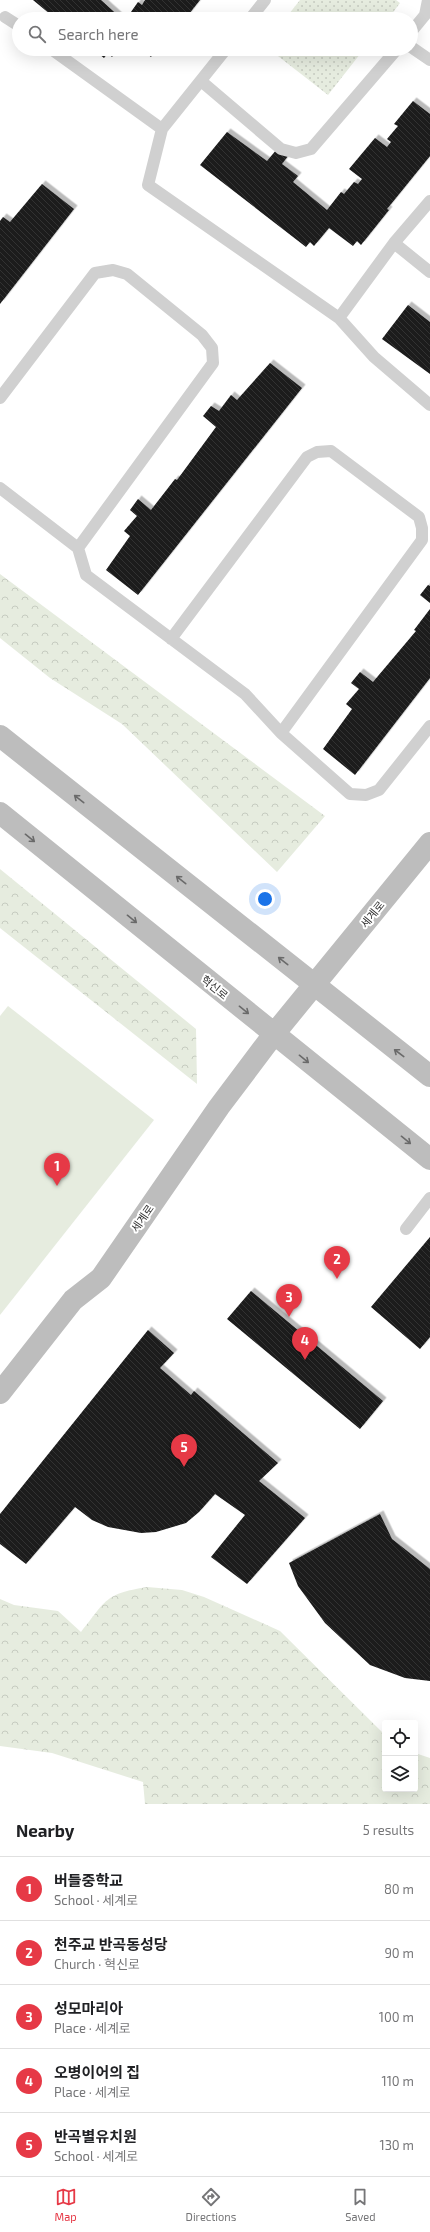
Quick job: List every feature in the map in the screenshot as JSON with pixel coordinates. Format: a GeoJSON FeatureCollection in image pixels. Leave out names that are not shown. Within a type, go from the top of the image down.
{"type":"FeatureCollection","features":[{"type":"Feature","properties":{"kind":"street"},"geometry":{"type":"LineString","coordinates":[[0,736],[430,1076]]}},
{"type":"Feature","properties":{"kind":"street","name":"혁신로"},"geometry":{"type":"LineString","coordinates":[[0,813],[430,1159]]}},
{"type":"Feature","properties":{"kind":"street","name":"세계로"},"geometry":{"type":"LineString","coordinates":[[0,1393],[73,1300],[101,1278],[219,1107],[274,1034],[430,843]]}},
{"type":"Feature","properties":{"kind":"lane"},"geometry":{"type":"LineString","coordinates":[[256,12],[265,0]]}},
{"type":"Feature","properties":{"kind":"lane"},"geometry":{"type":"LineString","coordinates":[[418,24],[425,15],[428,0]]}},
{"type":"Feature","properties":{"kind":"lane"},"geometry":{"type":"LineString","coordinates":[[5,17],[12,22]]}},
{"type":"Feature","properties":{"kind":"lane"},"geometry":{"type":"LineString","coordinates":[[418,52],[430,60]]}},
{"type":"Feature","properties":{"kind":"lane"},"geometry":{"type":"LineString","coordinates":[[61,56],[162,129]]}},
{"type":"Feature","properties":{"kind":"lane"},"geometry":{"type":"LineString","coordinates":[[221,56],[162,129],[148,185],[339,318],[374,357],[430,405]]}},
{"type":"Feature","properties":{"kind":"lane"},"geometry":{"type":"LineString","coordinates":[[201,81],[281,149],[296,153],[311,149],[391,56]]}},
{"type":"Feature","properties":{"kind":"lane"},"geometry":{"type":"LineString","coordinates":[[339,318],[394,243],[430,201]]}},
{"type":"Feature","properties":{"kind":"lane"},"geometry":{"type":"LineString","coordinates":[[394,243],[430,272]]}},
{"type":"Feature","properties":{"kind":"lane"},"geometry":{"type":"LineString","coordinates":[[0,398],[95,273],[113,270],[127,274],[202,335],[212,348],[213,363],[78,548]]}},
{"type":"Feature","properties":{"kind":"lane"},"geometry":{"type":"LineString","coordinates":[[171,639],[307,458],[317,452],[331,451],[419,517],[422,528],[422,540],[281,733]]}},
{"type":"Feature","properties":{"kind":"lane"},"geometry":{"type":"LineString","coordinates":[[0,488],[78,548],[86,575],[245,694],[281,733],[350,794],[366,795],[379,790],[430,726]]}},
{"type":"Feature","properties":{"kind":"lane"},"geometry":{"type":"LineString","coordinates":[[406,1229],[430,1198]]}},
{"type":"Feature","properties":{"kind":"green space"},"geometry":{"type":"Polygon","coordinates":[[[300,0],[396,0],[400,3],[393,12],[291,12],[300,0]]]}},
{"type":"Feature","properties":{"kind":"green space"},"geometry":{"type":"Polygon","coordinates":[[[278,56],[359,56],[328,95],[278,56]]]}},
{"type":"Feature","properties":{"kind":"green space"},"geometry":{"type":"Polygon","coordinates":[[[0,574],[325,816],[277,872],[122,724],[50,678],[0,638],[0,574]]]}},
{"type":"Feature","properties":{"kind":"green space"},"geometry":{"type":"Polygon","coordinates":[[[0,869],[196,1029],[197,1084],[0,928],[0,869]]]}},
{"type":"Feature","properties":{"kind":"green space"},"geometry":{"type":"Polygon","coordinates":[[[8,1006],[154,1120],[0,1315],[0,1016],[8,1006]]]}},
{"type":"Feature","properties":{"kind":"green space"},"geometry":{"type":"Polygon","coordinates":[[[147,1587],[182,1590],[204,1597],[280,1631],[382,1732],[382,1792],[418,1792],[418,1754],[430,1758],[430,1804],[145,1804],[143,1782],[52,1753],[0,1746],[0,1599],[14,1605],[58,1611],[81,1632],[108,1600],[122,1592],[147,1587]]]}},
{"type":"Feature","properties":{"kind":"building"},"geometry":{"type":"Polygon","coordinates":[[[33,0],[101,0],[114,12],[48,12],[33,0]]]}},
{"type":"Feature","properties":{"kind":"building"},"geometry":{"type":"Polygon","coordinates":[[[145,0],[200,0],[191,12],[131,12],[138,2],[142,5],[145,0]]]}},
{"type":"Feature","properties":{"kind":"building"},"geometry":{"type":"Polygon","coordinates":[[[413,101],[430,114],[430,156],[387,209],[389,210],[361,245],[357,241],[353,246],[329,228],[314,246],[310,242],[306,247],[200,165],[227,132],[267,161],[277,149],[288,156],[282,164],[298,176],[293,182],[327,210],[341,192],[344,194],[354,182],[358,184],[362,179],[349,169],[375,138],[387,147],[391,142],[387,139],[398,126],[394,124],[413,101]]]}},
{"type":"Feature","properties":{"kind":"building"},"geometry":{"type":"Polygon","coordinates":[[[42,184],[74,209],[0,304],[0,221],[3,217],[10,222],[42,184]]]}},
{"type":"Feature","properties":{"kind":"building"},"geometry":{"type":"Polygon","coordinates":[[[408,305],[430,322],[430,374],[382,339],[408,305]]]}},
{"type":"Feature","properties":{"kind":"building"},"geometry":{"type":"Polygon","coordinates":[[[270,363],[302,388],[138,595],[106,570],[130,536],[124,531],[137,516],[130,510],[138,499],[151,510],[175,479],[177,480],[216,427],[203,416],[211,406],[219,411],[231,395],[237,400],[270,363]]]}},
{"type":"Feature","properties":{"kind":"building"},"geometry":{"type":"Polygon","coordinates":[[[428,585],[430,586],[430,603],[420,595],[428,585]]]}},
{"type":"Feature","properties":{"kind":"building"},"geometry":{"type":"Polygon","coordinates":[[[430,609],[430,678],[355,775],[323,749],[352,709],[346,704],[359,689],[351,683],[360,672],[373,682],[416,631],[414,630],[430,609]]]}},
{"type":"Feature","properties":{"kind":"building"},"geometry":{"type":"Polygon","coordinates":[[[430,1237],[430,1337],[420,1349],[371,1307],[430,1237]]]}},
{"type":"Feature","properties":{"kind":"building"},"geometry":{"type":"Polygon","coordinates":[[[251,1291],[383,1401],[360,1429],[227,1319],[251,1291]]]}},
{"type":"Feature","properties":{"kind":"building"},"geometry":{"type":"Polygon","coordinates":[[[148,1330],[174,1353],[160,1368],[191,1395],[194,1391],[278,1463],[259,1481],[305,1518],[247,1584],[211,1557],[245,1515],[215,1494],[199,1512],[186,1523],[156,1532],[141,1533],[108,1527],[92,1520],[75,1507],[26,1564],[0,1544],[0,1514],[148,1330]]]}},
{"type":"Feature","properties":{"kind":"building"},"geometry":{"type":"Polygon","coordinates":[[[380,1514],[392,1539],[430,1569],[430,1681],[405,1678],[370,1665],[325,1623],[298,1586],[289,1563],[380,1514]]]}},
{"type":"Feature","properties":{"kind":"place","name":"버들중학교"},"geometry":{"type":"Point","coordinates":[57,1186]}},
{"type":"Feature","properties":{"kind":"place","name":"천주교 반곡동성당"},"geometry":{"type":"Point","coordinates":[337,1279]}},
{"type":"Feature","properties":{"kind":"place","name":"성모마리아"},"geometry":{"type":"Point","coordinates":[289,1317]}},
{"type":"Feature","properties":{"kind":"place","name":"오병이어의 집"},"geometry":{"type":"Point","coordinates":[305,1360]}},
{"type":"Feature","properties":{"kind":"place","name":"반곡별유치원"},"geometry":{"type":"Point","coordinates":[184,1467]}}]}
